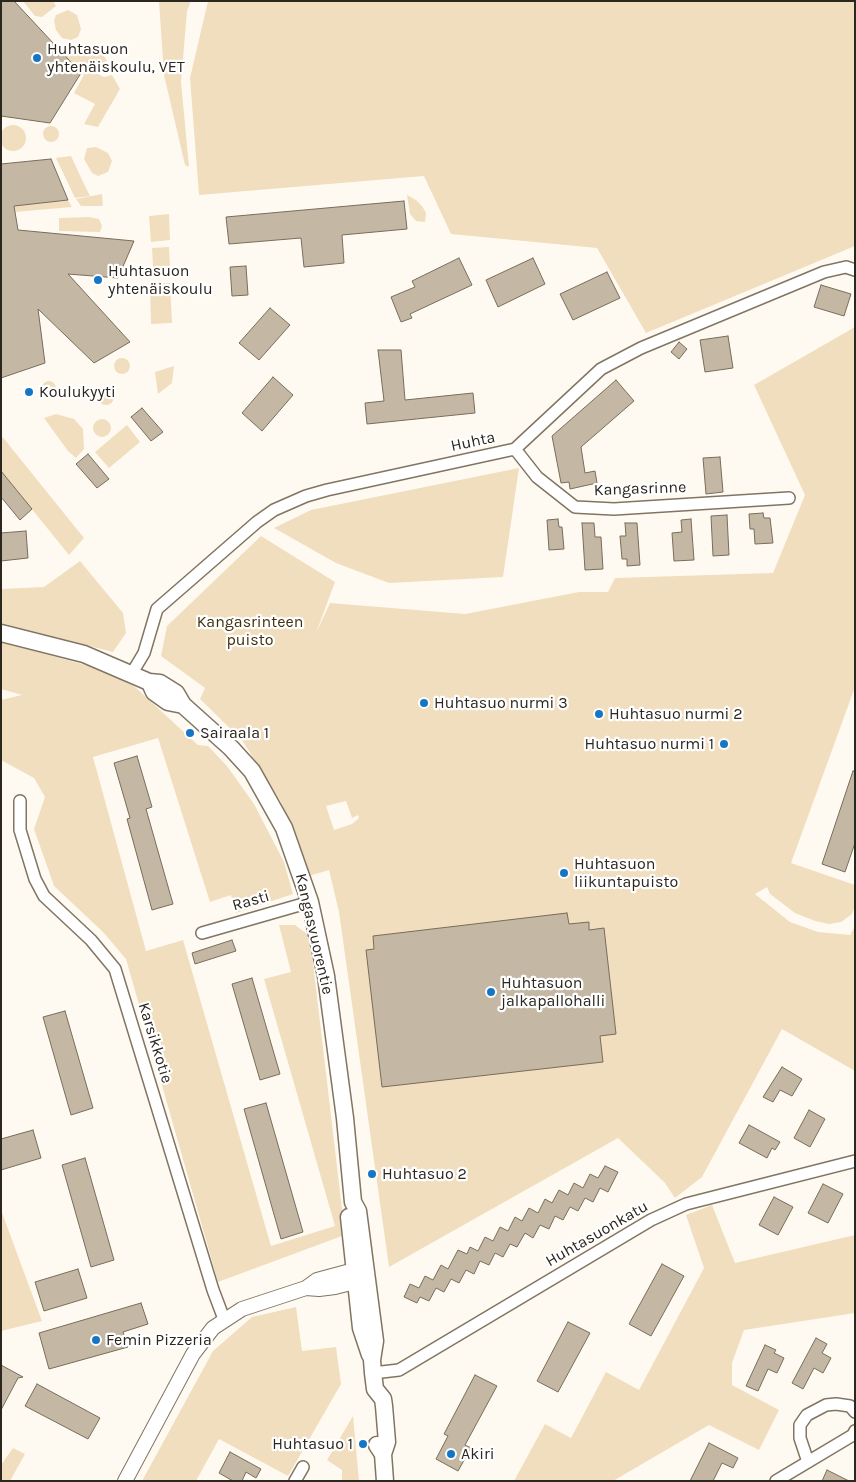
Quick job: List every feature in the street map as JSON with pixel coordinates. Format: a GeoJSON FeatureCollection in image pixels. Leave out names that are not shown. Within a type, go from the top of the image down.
{"type":"FeatureCollection","features":[{"type":"Feature","properties":{"kind":"main road","name":"Kangasvuorentie"},"geometry":{"type":"LineString","coordinates":[[1,633],[84,654],[132,673],[149,682],[160,683],[176,693],[183,705],[252,771],[284,828],[310,902],[326,976],[333,1020],[353,1202],[358,1211],[361,1328],[383,1399],[387,1442],[383,1454],[385,1481]]}},
{"type":"Feature","properties":{"kind":"street","name":"Huhta"},"geometry":{"type":"LineString","coordinates":[[132,673],[144,653],[158,609],[257,522],[274,510],[292,501],[327,490],[516,449],[601,369],[641,348],[824,272],[846,267],[855,270]]}},
{"type":"Feature","properties":{"kind":"street","name":"Kangasrinne"},"geometry":{"type":"LineString","coordinates":[[516,449],[538,477],[575,507],[614,509],[789,498]]}},
{"type":"Feature","properties":{"kind":"street","name":"Karsikkotie"},"geometry":{"type":"LineString","coordinates":[[20,801],[20,830],[39,888],[63,915],[105,954],[116,969],[213,1290],[224,1319]]}},
{"type":"Feature","properties":{"kind":"street","name":"Rasti"},"geometry":{"type":"LineString","coordinates":[[202,933],[310,902]]}},
{"type":"Feature","properties":{"kind":"street","name":"Huhtasuonkatu"},"geometry":{"type":"LineString","coordinates":[[374,1374],[399,1370],[651,1220],[686,1204],[855,1161]]}},
{"type":"Feature","properties":{"kind":"street"},"geometry":{"type":"LineString","coordinates":[[125,1481],[193,1354],[213,1328],[224,1319],[262,1301],[306,1288],[319,1289],[359,1276]]}},
{"type":"Feature","properties":{"kind":"street"},"geometry":{"type":"LineString","coordinates":[[808,1462],[800,1438],[800,1424],[807,1415],[826,1405],[836,1404],[850,1406],[855,1412]]}},
{"type":"Feature","properties":{"kind":"street"},"geometry":{"type":"LineString","coordinates":[[776,1481],[854,1435],[855,1431]]}},
{"type":"Feature","properties":{"kind":"street"},"geometry":{"type":"LineString","coordinates":[[295,1481],[303,1467]]}},
{"type":"Feature","properties":{"kind":"green space"},"geometry":{"type":"Polygon","coordinates":[[[23,1],[53,1],[56,6],[42,17],[35,16],[23,1]]]}},
{"type":"Feature","properties":{"kind":"green space"},"geometry":{"type":"Polygon","coordinates":[[[159,1],[191,1],[187,11],[181,82],[189,167],[185,165],[164,75],[159,1]]]}},
{"type":"Feature","properties":{"kind":"green space"},"geometry":{"type":"Polygon","coordinates":[[[208,1],[855,1],[855,246],[646,333],[597,248],[451,234],[424,176],[199,195],[190,78],[208,1]]]}},
{"type":"Feature","properties":{"kind":"green space"},"geometry":{"type":"Polygon","coordinates":[[[68,10],[77,15],[81,29],[78,37],[71,40],[62,38],[56,30],[54,21],[56,15],[68,10]]]}},
{"type":"Feature","properties":{"kind":"green space"},"geometry":{"type":"Polygon","coordinates":[[[87,43],[91,52],[99,48],[107,61],[91,70],[104,77],[112,75],[120,89],[98,127],[84,124],[95,104],[74,93],[84,75],[63,54],[87,43]]]}},
{"type":"Feature","properties":{"kind":"green space"},"geometry":{"type":"Polygon","coordinates":[[[13,125],[23,128],[26,138],[23,148],[13,151],[3,148],[0,138],[3,128],[13,125]]]}},
{"type":"Feature","properties":{"kind":"green space"},"geometry":{"type":"Polygon","coordinates":[[[51,126],[57,128],[59,134],[57,140],[51,142],[45,140],[43,134],[45,128],[51,126]]]}},
{"type":"Feature","properties":{"kind":"green space"},"geometry":{"type":"Polygon","coordinates":[[[96,147],[108,153],[112,161],[108,172],[98,176],[92,173],[84,159],[87,148],[96,147]]]}},
{"type":"Feature","properties":{"kind":"green space"},"geometry":{"type":"Polygon","coordinates":[[[71,156],[90,196],[75,198],[56,158],[71,156]]]}},
{"type":"Feature","properties":{"kind":"green space"},"geometry":{"type":"Polygon","coordinates":[[[102,194],[103,206],[81,206],[76,199],[102,194]]]}},
{"type":"Feature","properties":{"kind":"green space"},"geometry":{"type":"Polygon","coordinates":[[[407,195],[422,206],[426,213],[425,222],[416,221],[410,214],[407,195]]]}},
{"type":"Feature","properties":{"kind":"green space"},"geometry":{"type":"Polygon","coordinates":[[[68,200],[72,207],[15,212],[14,206],[68,200]]]}},
{"type":"Feature","properties":{"kind":"green space"},"geometry":{"type":"Polygon","coordinates":[[[169,214],[170,240],[151,242],[149,216],[169,214]]]}},
{"type":"Feature","properties":{"kind":"green space"},"geometry":{"type":"Polygon","coordinates":[[[89,217],[99,219],[102,226],[100,232],[59,231],[59,218],[89,217]]]}},
{"type":"Feature","properties":{"kind":"green space"},"geometry":{"type":"Polygon","coordinates":[[[169,247],[170,266],[153,267],[152,248],[169,247]]]}},
{"type":"Feature","properties":{"kind":"green space"},"geometry":{"type":"Polygon","coordinates":[[[170,283],[172,323],[151,324],[150,284],[170,283]]]}},
{"type":"Feature","properties":{"kind":"green space","name":"Huhtasuon liikuntapuisto"},"geometry":{"type":"Polygon","coordinates":[[[855,327],[855,687],[791,863],[855,885],[855,906],[852,914],[841,922],[829,924],[795,913],[770,894],[767,887],[755,894],[790,922],[818,932],[850,935],[855,926],[855,1071],[782,1029],[702,1177],[675,1198],[665,1183],[618,1138],[389,1267],[339,912],[329,870],[309,876],[281,802],[242,740],[200,699],[205,688],[161,656],[167,626],[261,536],[335,582],[316,633],[330,603],[465,614],[579,592],[608,592],[615,578],[773,573],[805,495],[754,385],[855,327]],[[346,801],[326,806],[334,830],[352,824],[359,818],[358,815],[352,818],[346,801]]]}},
{"type":"Feature","properties":{"kind":"green space"},"geometry":{"type":"Polygon","coordinates":[[[122,358],[130,366],[122,374],[114,366],[122,358]]]}},
{"type":"Feature","properties":{"kind":"green space"},"geometry":{"type":"Polygon","coordinates":[[[174,366],[172,383],[158,394],[155,372],[174,366]]]}},
{"type":"Feature","properties":{"kind":"green space"},"geometry":{"type":"Polygon","coordinates":[[[46,381],[52,381],[56,388],[52,395],[46,395],[42,391],[42,385],[46,381]]]}},
{"type":"Feature","properties":{"kind":"green space"},"geometry":{"type":"Polygon","coordinates":[[[106,389],[112,391],[114,397],[112,403],[106,405],[100,403],[98,397],[100,391],[106,389]]]}},
{"type":"Feature","properties":{"kind":"green space"},"geometry":{"type":"Polygon","coordinates":[[[56,414],[74,419],[83,429],[84,449],[76,458],[68,451],[44,418],[56,414]]]}},
{"type":"Feature","properties":{"kind":"green space"},"geometry":{"type":"Polygon","coordinates":[[[98,419],[106,419],[111,424],[109,435],[98,437],[93,432],[93,424],[98,419]]]}},
{"type":"Feature","properties":{"kind":"green space"},"geometry":{"type":"Polygon","coordinates":[[[127,425],[140,442],[109,468],[95,452],[127,425]]]}},
{"type":"Feature","properties":{"kind":"green space"},"geometry":{"type":"Polygon","coordinates":[[[1,435],[84,538],[69,555],[1,471],[1,435]]]}},
{"type":"Feature","properties":{"kind":"green space"},"geometry":{"type":"Polygon","coordinates":[[[519,468],[503,577],[389,583],[336,563],[274,528],[311,510],[519,468]]]}},
{"type":"Feature","properties":{"kind":"green space"},"geometry":{"type":"Polygon","coordinates":[[[80,561],[123,613],[126,633],[113,652],[1,623],[1,589],[44,587],[80,561]]]}},
{"type":"Feature","properties":{"kind":"green space"},"geometry":{"type":"Polygon","coordinates":[[[1,642],[100,669],[135,687],[198,745],[208,746],[227,766],[254,804],[284,862],[293,894],[236,913],[231,895],[210,902],[158,738],[93,757],[146,951],[183,940],[271,1246],[335,1226],[264,979],[291,972],[279,925],[295,925],[307,934],[313,963],[342,1209],[342,1236],[218,1282],[126,959],[103,932],[54,886],[34,829],[45,797],[34,778],[1,760],[1,700],[22,695],[1,689],[1,642]]]}},
{"type":"Feature","properties":{"kind":"green space"},"geometry":{"type":"Polygon","coordinates":[[[712,1205],[735,1263],[855,1235],[855,1313],[744,1330],[732,1363],[732,1385],[779,1410],[759,1450],[709,1425],[613,1481],[514,1481],[545,1424],[571,1438],[606,1372],[639,1390],[704,1268],[686,1215],[712,1205]]]}},
{"type":"Feature","properties":{"kind":"green space"},"geometry":{"type":"Polygon","coordinates":[[[1,1210],[42,1321],[1,1331],[1,1210]]]}},
{"type":"Feature","properties":{"kind":"green space"},"geometry":{"type":"Polygon","coordinates":[[[296,1307],[302,1351],[336,1347],[341,1384],[288,1476],[219,1439],[196,1481],[142,1481],[213,1351],[252,1317],[296,1307]]]}},
{"type":"Feature","properties":{"kind":"green space"},"geometry":{"type":"Polygon","coordinates":[[[353,1416],[359,1481],[342,1481],[342,1470],[327,1460],[353,1416]]]}},
{"type":"Feature","properties":{"kind":"green space"},"geometry":{"type":"Polygon","coordinates":[[[13,1448],[25,1454],[10,1481],[1,1481],[1,1465],[13,1448]]]}},
{"type":"Feature","properties":{"kind":"building","name":"Huhtasuon yhtenäiskoulu, VET"},"geometry":{"type":"Polygon","coordinates":[[[1,1],[14,1],[81,73],[50,123],[1,116],[1,1]]]}},
{"type":"Feature","properties":{"kind":"building"},"geometry":{"type":"Polygon","coordinates":[[[51,159],[68,200],[14,206],[18,230],[134,241],[118,278],[68,274],[130,342],[94,363],[38,309],[45,363],[1,378],[1,164],[51,159]]]}},
{"type":"Feature","properties":{"kind":"building"},"geometry":{"type":"Polygon","coordinates":[[[404,201],[407,229],[342,235],[344,263],[304,267],[301,238],[229,244],[226,217],[404,201]]]}},
{"type":"Feature","properties":{"kind":"building"},"geometry":{"type":"Polygon","coordinates":[[[459,258],[472,285],[410,314],[412,318],[401,322],[391,297],[415,287],[412,281],[459,258]]]}},
{"type":"Feature","properties":{"kind":"building"},"geometry":{"type":"Polygon","coordinates":[[[533,258],[545,284],[498,307],[486,280],[533,258]]]}},
{"type":"Feature","properties":{"kind":"building"},"geometry":{"type":"Polygon","coordinates":[[[246,266],[248,295],[232,296],[230,267],[246,266]]]}},
{"type":"Feature","properties":{"kind":"building"},"geometry":{"type":"Polygon","coordinates":[[[607,272],[620,298],[573,320],[560,294],[607,272]]]}},
{"type":"Feature","properties":{"kind":"building"},"geometry":{"type":"Polygon","coordinates":[[[821,285],[851,294],[844,316],[814,307],[821,285]]]}},
{"type":"Feature","properties":{"kind":"building"},"geometry":{"type":"Polygon","coordinates":[[[270,308],[290,325],[259,360],[239,343],[270,308]]]}},
{"type":"Feature","properties":{"kind":"building"},"geometry":{"type":"Polygon","coordinates":[[[728,336],[733,368],[705,372],[700,340],[728,336]]]}},
{"type":"Feature","properties":{"kind":"building"},"geometry":{"type":"Polygon","coordinates":[[[679,342],[687,349],[679,359],[671,352],[679,342]]]}},
{"type":"Feature","properties":{"kind":"building"},"geometry":{"type":"Polygon","coordinates":[[[378,350],[401,350],[405,400],[473,393],[475,413],[367,424],[365,403],[384,401],[378,350]]]}},
{"type":"Feature","properties":{"kind":"building"},"geometry":{"type":"Polygon","coordinates":[[[273,377],[293,395],[262,431],[242,413],[273,377]]]}},
{"type":"Feature","properties":{"kind":"building"},"geometry":{"type":"Polygon","coordinates":[[[616,380],[634,401],[581,447],[585,473],[595,471],[597,483],[570,489],[569,482],[561,483],[552,436],[616,380]]]}},
{"type":"Feature","properties":{"kind":"building"},"geometry":{"type":"Polygon","coordinates":[[[142,408],[163,432],[151,441],[131,417],[142,408]]]}},
{"type":"Feature","properties":{"kind":"building"},"geometry":{"type":"Polygon","coordinates":[[[88,454],[109,479],[97,488],[76,464],[88,454]]]}},
{"type":"Feature","properties":{"kind":"building"},"geometry":{"type":"Polygon","coordinates":[[[720,457],[723,492],[706,494],[703,458],[720,457]]]}},
{"type":"Feature","properties":{"kind":"building"},"geometry":{"type":"Polygon","coordinates":[[[1,471],[32,509],[20,520],[1,497],[1,471]]]}},
{"type":"Feature","properties":{"kind":"building"},"geometry":{"type":"Polygon","coordinates":[[[763,513],[764,518],[770,518],[773,543],[755,544],[754,529],[750,529],[749,514],[763,513]]]}},
{"type":"Feature","properties":{"kind":"building"},"geometry":{"type":"Polygon","coordinates":[[[727,515],[729,555],[713,556],[711,516],[727,515]]]}},
{"type":"Feature","properties":{"kind":"building"},"geometry":{"type":"Polygon","coordinates":[[[558,519],[559,527],[562,527],[564,549],[549,550],[547,520],[558,519]]]}},
{"type":"Feature","properties":{"kind":"building"},"geometry":{"type":"Polygon","coordinates":[[[691,519],[694,560],[674,561],[672,533],[682,532],[681,520],[691,519]]]}},
{"type":"Feature","properties":{"kind":"building"},"geometry":{"type":"Polygon","coordinates":[[[582,523],[594,523],[595,537],[601,537],[603,569],[585,570],[582,523]]]}},
{"type":"Feature","properties":{"kind":"building"},"geometry":{"type":"Polygon","coordinates":[[[625,523],[637,523],[640,565],[627,566],[627,559],[622,559],[620,536],[626,536],[625,523]]]}},
{"type":"Feature","properties":{"kind":"building"},"geometry":{"type":"Polygon","coordinates":[[[26,531],[28,558],[1,561],[1,533],[26,531]]]}},
{"type":"Feature","properties":{"kind":"building"},"geometry":{"type":"Polygon","coordinates":[[[137,756],[152,807],[146,809],[173,904],[152,910],[127,819],[130,818],[114,763],[137,756]]]}},
{"type":"Feature","properties":{"kind":"building"},"geometry":{"type":"Polygon","coordinates":[[[853,771],[855,771],[855,843],[845,872],[822,864],[853,771]]]}},
{"type":"Feature","properties":{"kind":"building","name":"Huhtasuon jalkapallohalli"},"geometry":{"type":"Polygon","coordinates":[[[567,913],[569,924],[589,922],[589,930],[604,928],[616,1034],[600,1036],[603,1062],[382,1087],[366,950],[374,949],[373,936],[567,913]]]}},
{"type":"Feature","properties":{"kind":"building"},"geometry":{"type":"Polygon","coordinates":[[[232,940],[236,951],[195,964],[192,953],[232,940]]]}},
{"type":"Feature","properties":{"kind":"building"},"geometry":{"type":"Polygon","coordinates":[[[252,978],[280,1074],[260,1080],[232,984],[252,978]]]}},
{"type":"Feature","properties":{"kind":"building"},"geometry":{"type":"Polygon","coordinates":[[[65,1011],[93,1108],[71,1115],[43,1017],[65,1011]]]}},
{"type":"Feature","properties":{"kind":"building"},"geometry":{"type":"Polygon","coordinates":[[[782,1067],[802,1079],[792,1096],[780,1090],[773,1102],[763,1097],[782,1067]]]}},
{"type":"Feature","properties":{"kind":"building"},"geometry":{"type":"Polygon","coordinates":[[[266,1103],[303,1232],[281,1239],[244,1109],[266,1103]]]}},
{"type":"Feature","properties":{"kind":"building"},"geometry":{"type":"Polygon","coordinates":[[[809,1110],[825,1119],[810,1147],[794,1138],[809,1110]]]}},
{"type":"Feature","properties":{"kind":"building"},"geometry":{"type":"Polygon","coordinates":[[[749,1125],[780,1142],[775,1150],[772,1148],[767,1158],[739,1143],[749,1125]]]}},
{"type":"Feature","properties":{"kind":"building"},"geometry":{"type":"Polygon","coordinates":[[[33,1130],[41,1158],[1,1170],[1,1139],[33,1130]]]}},
{"type":"Feature","properties":{"kind":"building"},"geometry":{"type":"Polygon","coordinates":[[[85,1158],[114,1260],[91,1267],[62,1165],[85,1158]]]}},
{"type":"Feature","properties":{"kind":"building"},"geometry":{"type":"Polygon","coordinates":[[[605,1166],[618,1172],[608,1192],[600,1188],[593,1202],[585,1198],[578,1211],[570,1207],[563,1220],[555,1216],[549,1229],[540,1225],[533,1238],[525,1233],[517,1247],[510,1244],[503,1257],[495,1253],[489,1265],[480,1261],[474,1274],[466,1270],[459,1283],[451,1279],[444,1292],[436,1288],[429,1301],[420,1297],[417,1303],[404,1297],[410,1284],[419,1288],[425,1276],[433,1280],[441,1265],[448,1269],[458,1250],[467,1254],[470,1247],[478,1251],[485,1237],[493,1241],[500,1227],[508,1231],[515,1217],[522,1221],[529,1208],[538,1213],[545,1199],[552,1203],[559,1190],[568,1195],[574,1183],[583,1188],[590,1174],[598,1178],[605,1166]]]}},
{"type":"Feature","properties":{"kind":"building"},"geometry":{"type":"Polygon","coordinates":[[[823,1184],[843,1194],[828,1223],[808,1213],[823,1184]]]}},
{"type":"Feature","properties":{"kind":"building"},"geometry":{"type":"Polygon","coordinates":[[[774,1197],[793,1207],[778,1235],[759,1225],[774,1197]]]}},
{"type":"Feature","properties":{"kind":"building"},"geometry":{"type":"Polygon","coordinates":[[[662,1264],[684,1276],[651,1336],[629,1324],[662,1264]]]}},
{"type":"Feature","properties":{"kind":"building"},"geometry":{"type":"Polygon","coordinates":[[[78,1269],[87,1298],[44,1311],[35,1282],[78,1269]]]}},
{"type":"Feature","properties":{"kind":"building"},"geometry":{"type":"Polygon","coordinates":[[[141,1303],[148,1324],[123,1332],[128,1347],[49,1369],[39,1333],[141,1303]]]}},
{"type":"Feature","properties":{"kind":"building"},"geometry":{"type":"Polygon","coordinates":[[[568,1322],[590,1333],[558,1392],[537,1381],[568,1322]]]}},
{"type":"Feature","properties":{"kind":"building"},"geometry":{"type":"Polygon","coordinates":[[[816,1338],[827,1344],[822,1353],[831,1358],[823,1373],[814,1368],[803,1389],[792,1383],[816,1338]]]}},
{"type":"Feature","properties":{"kind":"building"},"geometry":{"type":"Polygon","coordinates":[[[765,1345],[776,1350],[774,1353],[784,1358],[777,1373],[768,1369],[758,1391],[746,1386],[765,1345]]]}},
{"type":"Feature","properties":{"kind":"building"},"geometry":{"type":"Polygon","coordinates":[[[1,1365],[23,1377],[18,1378],[1,1410],[1,1365]]]}},
{"type":"Feature","properties":{"kind":"building"},"geometry":{"type":"Polygon","coordinates":[[[475,1375],[497,1386],[465,1445],[471,1448],[458,1471],[436,1459],[448,1436],[444,1434],[475,1375]]]}},
{"type":"Feature","properties":{"kind":"building"},"geometry":{"type":"Polygon","coordinates":[[[37,1384],[100,1418],[88,1439],[25,1406],[37,1384]]]}},
{"type":"Feature","properties":{"kind":"building"},"geometry":{"type":"Polygon","coordinates":[[[709,1443],[738,1458],[733,1468],[722,1463],[713,1481],[690,1481],[709,1443]]]}},
{"type":"Feature","properties":{"kind":"building"},"geometry":{"type":"Polygon","coordinates":[[[230,1452],[261,1469],[256,1478],[246,1472],[242,1481],[233,1481],[219,1473],[230,1452]]]}},
{"type":"Feature","properties":{"kind":"building"},"geometry":{"type":"Polygon","coordinates":[[[827,1470],[849,1481],[822,1481],[827,1470]]]}},
{"type":"Feature","properties":{"kind":"place","name":"Huhtasuon yhtenäiskoulu, VET"},"geometry":{"type":"Point","coordinates":[37,58]}},
{"type":"Feature","properties":{"kind":"place","name":"Huhtasuon yhtenäiskoulu"},"geometry":{"type":"Point","coordinates":[98,280]}},
{"type":"Feature","properties":{"kind":"place","name":"Koulukyyti"},"geometry":{"type":"Point","coordinates":[29,392]}},
{"type":"Feature","properties":{"kind":"place","name":"Huhtasuo nurmi 3"},"geometry":{"type":"Point","coordinates":[424,703]}},
{"type":"Feature","properties":{"kind":"place","name":"Huhtasuo nurmi 2"},"geometry":{"type":"Point","coordinates":[599,714]}},
{"type":"Feature","properties":{"kind":"place","name":"Sairaala 1"},"geometry":{"type":"Point","coordinates":[190,733]}},
{"type":"Feature","properties":{"kind":"place","name":"Huhtasuo nurmi 1"},"geometry":{"type":"Point","coordinates":[724,744]}},
{"type":"Feature","properties":{"kind":"place","name":"Huhtasuon liikuntapuisto"},"geometry":{"type":"Point","coordinates":[564,873]}},
{"type":"Feature","properties":{"kind":"place","name":"Huhtasuon jalkapallohalli"},"geometry":{"type":"Point","coordinates":[491,992]}},
{"type":"Feature","properties":{"kind":"place","name":"Huhtasuo 2"},"geometry":{"type":"Point","coordinates":[372,1174]}},
{"type":"Feature","properties":{"kind":"place","name":"Femin Pizzeria"},"geometry":{"type":"Point","coordinates":[96,1340]}},
{"type":"Feature","properties":{"kind":"place","name":"Huhtasuo 1"},"geometry":{"type":"Point","coordinates":[363,1444]}},
{"type":"Feature","properties":{"kind":"place","name":"Akiri"},"geometry":{"type":"Point","coordinates":[451,1454]}},
{"type":"Feature","properties":{"kind":"park label","name":"Kangasrinteen puisto"},"geometry":{"type":"Point","coordinates":[250,631]}}]}
